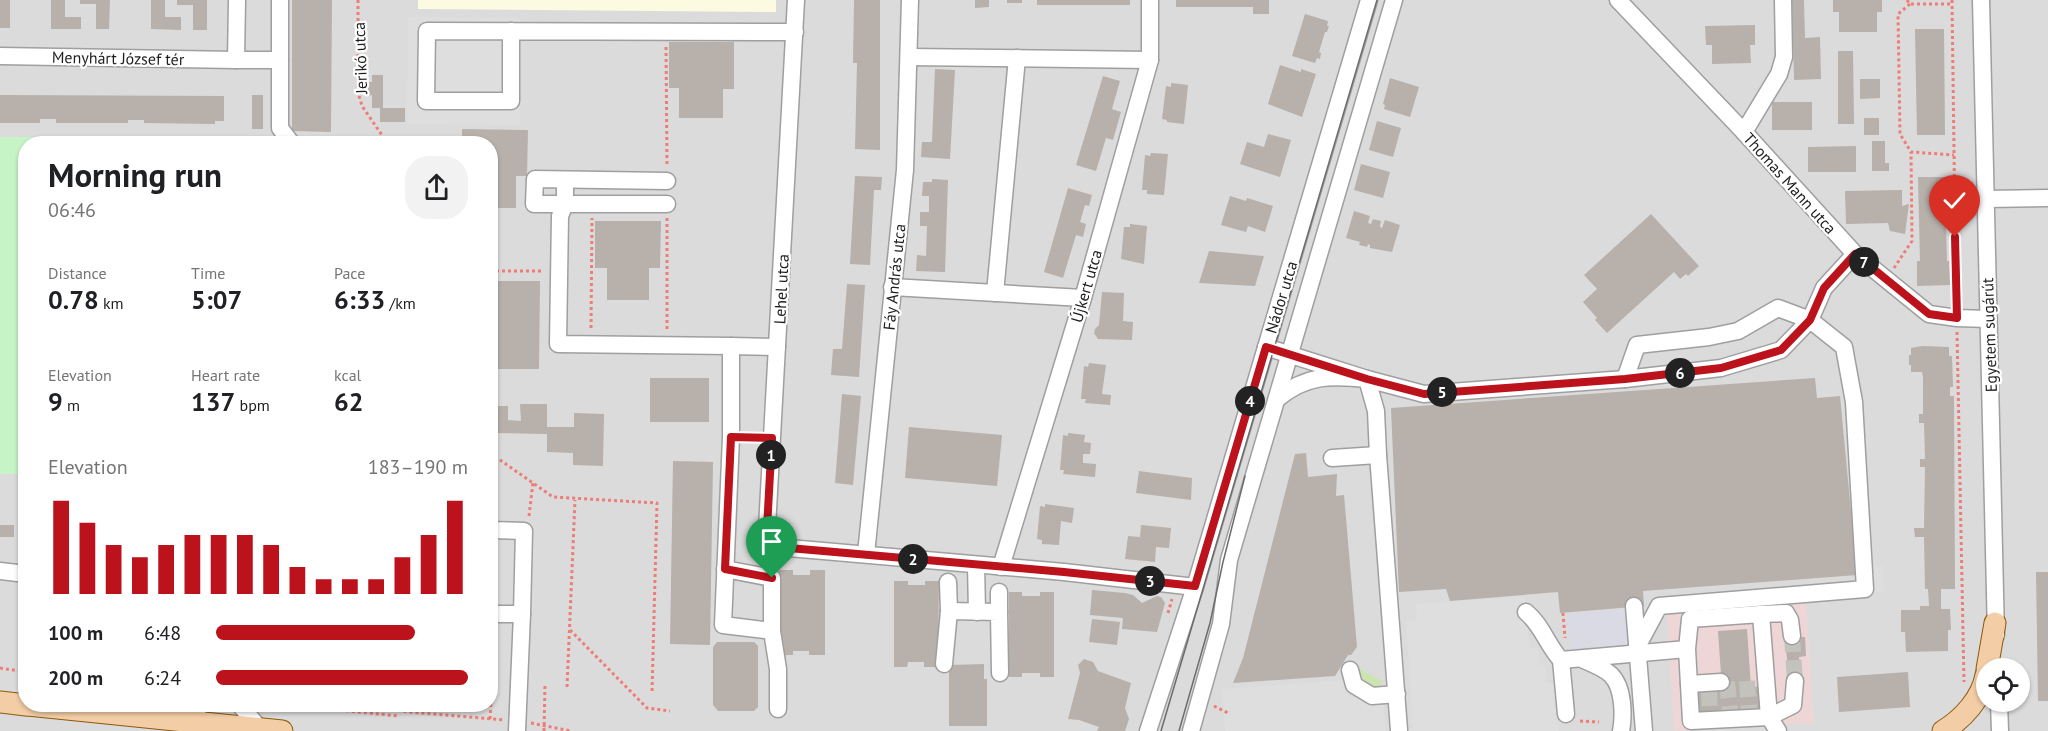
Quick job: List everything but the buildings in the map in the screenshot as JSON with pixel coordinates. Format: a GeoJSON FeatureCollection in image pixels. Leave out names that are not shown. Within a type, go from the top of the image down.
{"type":"FeatureCollection","features":[{"type":"Feature","properties":{"kind":"main road"},"geometry":{"type":"LineString","coordinates":[[1989,658],[1995,623]]}},
{"type":"Feature","properties":{"kind":"main road"},"geometry":{"type":"LineString","coordinates":[[1943,731],[1965,714],[1976,696]]}},
{"type":"Feature","properties":{"kind":"main road"},"geometry":{"type":"LineString","coordinates":[[0,702],[18,704]]}},
{"type":"Feature","properties":{"kind":"main road"},"geometry":{"type":"LineString","coordinates":[[105,712],[282,731]]}},
{"type":"Feature","properties":{"kind":"street"},"geometry":{"type":"LineString","coordinates":[[237,0],[237,60]]}},
{"type":"Feature","properties":{"kind":"street"},"geometry":{"type":"LineString","coordinates":[[280,0],[280,128],[286,136]]}},
{"type":"Feature","properties":{"kind":"street","name":"Lehel utca"},"geometry":{"type":"LineString","coordinates":[[796,0],[766,546],[866,554]]}},
{"type":"Feature","properties":{"kind":"street","name":"Fáy András utca"},"geometry":{"type":"LineString","coordinates":[[866,554],[905,170],[910,0]]}},
{"type":"Feature","properties":{"kind":"street","name":"Újkert utca"},"geometry":{"type":"LineString","coordinates":[[1000,567],[1083,298],[1150,60],[1150,0]]}},
{"type":"Feature","properties":{"kind":"street","name":"Nádor utca"},"geometry":{"type":"LineString","coordinates":[[1148,731],[1195,586],[1369,0]]}},
{"type":"Feature","properties":{"kind":"street","name":"Nádor utca"},"geometry":{"type":"LineString","coordinates":[[1191,731],[1221,624],[1229,561],[1394,0]]}},
{"type":"Feature","properties":{"kind":"street","name":"Thomas Mann utca"},"geometry":{"type":"LineString","coordinates":[[1618,0],[1744,132],[1855,254],[1929,314],[1988,319]]}},
{"type":"Feature","properties":{"kind":"street"},"geometry":{"type":"LineString","coordinates":[[1744,132],[1779,74],[1784,57],[1783,0]]}},
{"type":"Feature","properties":{"kind":"street","name":"Egyetem sugárút"},"geometry":{"type":"LineString","coordinates":[[1981,0],[1997,658]]}},
{"type":"Feature","properties":{"kind":"street"},"geometry":{"type":"LineString","coordinates":[[511,31],[511,101],[426,101],[426,31],[511,31],[795,32]]}},
{"type":"Feature","properties":{"kind":"street","name":"Menyhárt József tér"},"geometry":{"type":"LineString","coordinates":[[0,56],[280,60]]}},
{"type":"Feature","properties":{"kind":"street"},"geometry":{"type":"LineString","coordinates":[[909,57],[1150,60]]}},
{"type":"Feature","properties":{"kind":"street"},"geometry":{"type":"LineString","coordinates":[[995,293],[1017,58]]}},
{"type":"Feature","properties":{"kind":"street"},"geometry":{"type":"LineString","coordinates":[[667,181],[535,180],[534,204],[667,204]]}},
{"type":"Feature","properties":{"kind":"street"},"geometry":{"type":"LineString","coordinates":[[565,180],[565,204],[560,216],[558,344],[777,347]]}},
{"type":"Feature","properties":{"kind":"street"},"geometry":{"type":"LineString","coordinates":[[596,204],[599,181]]}},
{"type":"Feature","properties":{"kind":"street"},"geometry":{"type":"LineString","coordinates":[[1985,199],[2048,198]]}},
{"type":"Feature","properties":{"kind":"street"},"geometry":{"type":"LineString","coordinates":[[1266,347],[1367,379],[1424,394],[1625,379],[1721,368],[1781,350],[1810,320],[1824,288],[1855,254]]}},
{"type":"Feature","properties":{"kind":"street"},"geometry":{"type":"LineString","coordinates":[[892,287],[1083,298]]}},
{"type":"Feature","properties":{"kind":"street"},"geometry":{"type":"LineString","coordinates":[[1620,686],[1638,657],[1659,606],[1865,589],[1854,402],[1844,347],[1810,320],[1778,308],[1738,331],[1709,338],[1638,345],[1625,379]]}},
{"type":"Feature","properties":{"kind":"street"},"geometry":{"type":"LineString","coordinates":[[731,346],[731,437],[723,625],[771,631]]}},
{"type":"Feature","properties":{"kind":"street"},"geometry":{"type":"LineString","coordinates":[[1277,399],[1290,388],[1311,380],[1341,376],[1367,379]]}},
{"type":"Feature","properties":{"kind":"street"},"geometry":{"type":"LineString","coordinates":[[1367,379],[1376,411],[1399,730]]}},
{"type":"Feature","properties":{"kind":"street"},"geometry":{"type":"LineString","coordinates":[[1332,458],[1378,454]]}},
{"type":"Feature","properties":{"kind":"street"},"geometry":{"type":"LineString","coordinates":[[498,530],[525,531],[517,731]]}},
{"type":"Feature","properties":{"kind":"street"},"geometry":{"type":"LineString","coordinates":[[866,554],[1195,586]]}},
{"type":"Feature","properties":{"kind":"street"},"geometry":{"type":"LineString","coordinates":[[976,565],[977,612]]}},
{"type":"Feature","properties":{"kind":"street"},"geometry":{"type":"LineString","coordinates":[[725,569],[772,578],[771,631],[778,669],[778,709]]}},
{"type":"Feature","properties":{"kind":"street"},"geometry":{"type":"LineString","coordinates":[[0,571],[18,573]]}},
{"type":"Feature","properties":{"kind":"street"},"geometry":{"type":"LineString","coordinates":[[944,664],[949,612],[948,582]]}},
{"type":"Feature","properties":{"kind":"street"},"geometry":{"type":"LineString","coordinates":[[999,592],[1000,673]]}},
{"type":"Feature","properties":{"kind":"street"},"geometry":{"type":"LineString","coordinates":[[1634,606],[1644,731]]}},
{"type":"Feature","properties":{"kind":"street"},"geometry":{"type":"LineString","coordinates":[[949,612],[999,612]]}},
{"type":"Feature","properties":{"kind":"street"},"geometry":{"type":"LineString","coordinates":[[1526,612],[1536,621],[1553,651],[1561,660],[1566,714]]}},
{"type":"Feature","properties":{"kind":"street"},"geometry":{"type":"LineString","coordinates":[[1773,724],[1750,714],[1710,716],[1691,721],[1687,649],[1690,620],[1786,613],[1790,620],[1792,636]]}},
{"type":"Feature","properties":{"kind":"street"},"geometry":{"type":"LineString","coordinates":[[498,614],[522,614]]}},
{"type":"Feature","properties":{"kind":"street"},"geometry":{"type":"LineString","coordinates":[[1761,614],[1758,680],[1773,724]]}},
{"type":"Feature","properties":{"kind":"street"},"geometry":{"type":"LineString","coordinates":[[1561,660],[1638,657],[1687,649]]}},
{"type":"Feature","properties":{"kind":"street"},"geometry":{"type":"LineString","coordinates":[[1580,658],[1602,668],[1620,686],[1623,720],[1621,731]]}},
{"type":"Feature","properties":{"kind":"street"},"geometry":{"type":"LineString","coordinates":[[1350,670],[1354,685],[1372,696],[1397,694]]}},
{"type":"Feature","properties":{"kind":"street"},"geometry":{"type":"LineString","coordinates":[[1688,680],[1713,685]]}},
{"type":"Feature","properties":{"kind":"street"},"geometry":{"type":"LineString","coordinates":[[1773,724],[1793,705],[1795,681]]}},
{"type":"Feature","properties":{"kind":"street"},"geometry":{"type":"LineString","coordinates":[[161,717],[184,712]]}},
{"type":"Feature","properties":{"kind":"street"},"geometry":{"type":"LineString","coordinates":[[246,712],[260,729]]}},
{"type":"Feature","properties":{"kind":"street"},"geometry":{"type":"LineString","coordinates":[[1999,712],[2000,731]]}},
{"type":"Feature","properties":{"kind":"path","name":"Jerikó utca"},"geometry":{"type":"LineString","coordinates":[[358,0],[358,92],[362,106],[383,136]]}},
{"type":"Feature","properties":{"kind":"path"},"geometry":{"type":"LineString","coordinates":[[1907,0],[1910,4]]}},
{"type":"Feature","properties":{"kind":"path"},"geometry":{"type":"LineString","coordinates":[[1887,280],[1912,241],[1911,152],[1900,134],[1898,14],[1910,4],[1952,2],[1964,684]]}},
{"type":"Feature","properties":{"kind":"path"},"geometry":{"type":"LineString","coordinates":[[1911,152],[1954,155]]}},
{"type":"Feature","properties":{"kind":"path"},"geometry":{"type":"LineString","coordinates":[[591,344],[596,204]]}},
{"type":"Feature","properties":{"kind":"path"},"geometry":{"type":"LineString","coordinates":[[498,271],[560,271]]}},
{"type":"Feature","properties":{"kind":"path"},"geometry":{"type":"LineString","coordinates":[[498,458],[553,497],[657,503],[652,692]]}},
{"type":"Feature","properties":{"kind":"path"},"geometry":{"type":"LineString","coordinates":[[531,505],[533,482]]}},
{"type":"Feature","properties":{"kind":"path"},"geometry":{"type":"LineString","coordinates":[[567,687],[575,500]]}},
{"type":"Feature","properties":{"kind":"path"},"geometry":{"type":"LineString","coordinates":[[1563,613],[1565,641]]}},
{"type":"Feature","properties":{"kind":"path"},"geometry":{"type":"LineString","coordinates":[[569,629],[646,708],[670,711]]}},
{"type":"Feature","properties":{"kind":"path"},"geometry":{"type":"LineString","coordinates":[[0,669],[18,671]]}},
{"type":"Feature","properties":{"kind":"path"},"geometry":{"type":"LineString","coordinates":[[544,731],[545,686]]}},
{"type":"Feature","properties":{"kind":"path"},"geometry":{"type":"LineString","coordinates":[[1208,704],[1228,713]]}},
{"type":"Feature","properties":{"kind":"path"},"geometry":{"type":"LineString","coordinates":[[352,712],[399,716]]}},
{"type":"Feature","properties":{"kind":"path"},"geometry":{"type":"LineString","coordinates":[[409,712],[490,719],[490,712]]}},
{"type":"Feature","properties":{"kind":"path"},"geometry":{"type":"LineString","coordinates":[[544,725],[571,731]]}},
{"type":"Feature","properties":{"kind":"shaded area"},"geometry":{"type":"Polygon","coordinates":[[[0,0],[2048,0],[2048,731],[0,731],[0,0]]]}},
{"type":"Feature","properties":{"kind":"shaded area"},"geometry":{"type":"Polygon","coordinates":[[[418,0],[776,0],[776,12],[418,9],[418,0]]]}},
{"type":"Feature","properties":{"kind":"shaded area"},"geometry":{"type":"Polygon","coordinates":[[[408,17],[520,18],[520,125],[407,124],[408,17]]]}},
{"type":"Feature","properties":{"kind":"shaded area"},"geometry":{"type":"Polygon","coordinates":[[[1883,566],[1884,592],[1873,592],[1872,567],[1883,566]]]}},
{"type":"Feature","properties":{"kind":"shaded area"},"geometry":{"type":"Polygon","coordinates":[[[1525,596],[1529,648],[1538,648],[1539,665],[1545,665],[1546,683],[1555,683],[1559,731],[1386,731],[1413,729],[1406,621],[1417,620],[1416,604],[1525,596]]]}},
{"type":"Feature","properties":{"kind":"shaded area"},"geometry":{"type":"Polygon","coordinates":[[[1806,602],[1814,723],[1674,731],[1667,612],[1806,602]]]}},
{"type":"Feature","properties":{"kind":"shaded area"},"geometry":{"type":"Polygon","coordinates":[[[1625,609],[1628,646],[1570,651],[1567,613],[1625,609]]]}},
{"type":"Feature","properties":{"kind":"shaded area"},"geometry":{"type":"Polygon","coordinates":[[[1346,680],[1348,697],[1383,695],[1386,731],[1225,731],[1222,689],[1346,680]]]}},
{"type":"Feature","properties":{"kind":"green space"},"geometry":{"type":"Polygon","coordinates":[[[0,137],[18,137],[18,474],[0,474],[0,137]]]}},
{"type":"Feature","properties":{"kind":"green space"},"geometry":{"type":"Polygon","coordinates":[[[1360,669],[1384,682],[1372,687],[1361,683],[1358,673],[1360,669]]]}},
{"type":"Feature","properties":{"kind":"tunnel"},"geometry":{"type":"LineString","coordinates":[[1792,636],[1795,681]]}},
{"type":"Feature","properties":{"kind":"tunnel"},"geometry":{"type":"LineString","coordinates":[[1747,681],[1749,710]]}},
{"type":"Feature","properties":{"kind":"tunnel"},"geometry":{"type":"LineString","coordinates":[[1727,682],[1730,711]]}},
{"type":"Feature","properties":{"kind":"tunnel"},"geometry":{"type":"LineString","coordinates":[[1709,690],[1710,713]]}},
{"type":"Feature","properties":{"kind":"tram line"},"geometry":{"type":"LineString","coordinates":[[1161,731],[1377,0]]}},
{"type":"Feature","properties":{"kind":"tram line"},"geometry":{"type":"LineString","coordinates":[[1179,731],[1210,623],[1245,476]]}},
{"type":"Feature","properties":{"kind":"route"},"geometry":{"type":"LineString","coordinates":[[772,578],[725,569],[731,437],[772,438],[766,546],[1195,586],[1266,347],[1367,379],[1424,394],[1625,379],[1721,368],[1781,350],[1810,320],[1824,288],[1855,254],[1929,314],[1957,318],[1955,237]]}}]}
